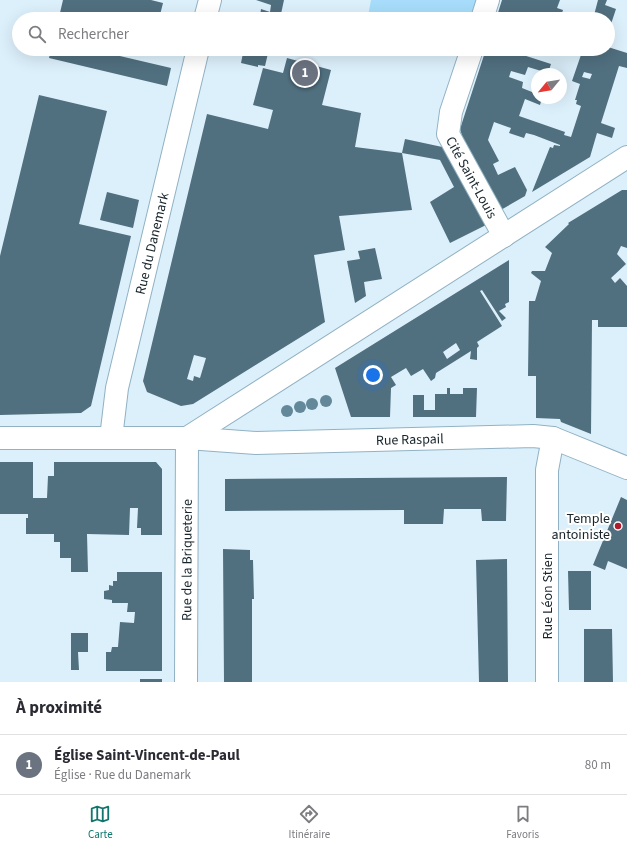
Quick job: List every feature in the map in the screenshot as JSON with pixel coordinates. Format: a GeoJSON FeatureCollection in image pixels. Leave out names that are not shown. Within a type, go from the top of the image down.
{"type":"FeatureCollection","features":[{"type":"Feature","properties":{"kind":"street"},"geometry":{"type":"LineString","coordinates":[[207,12],[210,0]]}},
{"type":"Feature","properties":{"kind":"street"},"geometry":{"type":"LineString","coordinates":[[484,12],[488,0]]}},
{"type":"Feature","properties":{"kind":"street","name":"Rue du Danemark"},"geometry":{"type":"LineString","coordinates":[[111,438],[117,388],[196,56]]}},
{"type":"Feature","properties":{"kind":"street","name":"Cité Saint-Louis"},"geometry":{"type":"LineString","coordinates":[[470,56],[451,112],[448,134],[504,236]]}},
{"type":"Feature","properties":{"kind":"street"},"geometry":{"type":"LineString","coordinates":[[187,438],[504,236],[624,163]]}},
{"type":"Feature","properties":{"kind":"street","name":"Rue Raspail"},"geometry":{"type":"LineString","coordinates":[[0,438],[187,438],[256,443],[533,436],[553,438],[627,468]]}},
{"type":"Feature","properties":{"kind":"street","name":"Rue de la Briqueterie"},"geometry":{"type":"LineString","coordinates":[[186,682],[187,438]]}},
{"type":"Feature","properties":{"kind":"street","name":"Rue Léon Stien"},"geometry":{"type":"LineString","coordinates":[[547,682],[547,470],[553,438]]}},
{"type":"Feature","properties":{"kind":"shaded area"},"geometry":{"type":"Polygon","coordinates":[[[371,0],[479,0],[475,12],[369,12],[371,0]]]}},
{"type":"Feature","properties":{"kind":"building"},"geometry":{"type":"Polygon","coordinates":[[[63,0],[151,0],[163,3],[161,12],[60,12],[63,0]]]}},
{"type":"Feature","properties":{"kind":"building"},"geometry":{"type":"Polygon","coordinates":[[[256,0],[284,0],[281,12],[270,12],[271,5],[256,0]]]}},
{"type":"Feature","properties":{"kind":"building"},"geometry":{"type":"Polygon","coordinates":[[[502,0],[560,0],[557,8],[563,10],[562,12],[498,12],[502,0]]]}},
{"type":"Feature","properties":{"kind":"building"},"geometry":{"type":"Polygon","coordinates":[[[598,0],[607,0],[605,5],[616,9],[615,12],[595,12],[598,0]]]}},
{"type":"Feature","properties":{"kind":"building"},"geometry":{"type":"Polygon","coordinates":[[[261,9],[270,12],[261,12],[261,9]]]}},
{"type":"Feature","properties":{"kind":"building"},"geometry":{"type":"Polygon","coordinates":[[[615,49],[627,53],[627,68],[619,66],[601,123],[615,128],[612,138],[597,133],[590,157],[532,192],[550,147],[553,148],[554,145],[560,145],[526,133],[524,138],[509,133],[511,128],[494,122],[488,140],[499,161],[493,164],[498,175],[515,167],[527,190],[525,196],[499,211],[464,142],[460,129],[484,56],[526,56],[551,64],[550,68],[528,67],[525,75],[511,71],[509,77],[523,82],[522,88],[531,92],[531,101],[525,99],[519,116],[565,132],[564,135],[571,137],[581,106],[576,104],[577,100],[575,100],[580,84],[572,81],[581,56],[615,56],[615,49]],[[584,72],[582,77],[590,79],[592,74],[584,72]]]}},
{"type":"Feature","properties":{"kind":"building"},"geometry":{"type":"Polygon","coordinates":[[[49,56],[120,56],[171,68],[167,86],[49,58],[49,56]]]}},
{"type":"Feature","properties":{"kind":"building"},"geometry":{"type":"Polygon","coordinates":[[[242,56],[267,56],[265,66],[258,65],[258,67],[241,63],[242,56]]]}},
{"type":"Feature","properties":{"kind":"building"},"geometry":{"type":"Polygon","coordinates":[[[287,58],[331,70],[322,105],[361,113],[355,147],[402,153],[412,210],[339,216],[345,250],[314,255],[325,322],[193,404],[181,406],[147,392],[143,381],[207,114],[268,129],[273,110],[253,105],[263,68],[283,73],[287,58]],[[194,355],[187,379],[193,381],[194,376],[200,378],[206,358],[194,355]]]}},
{"type":"Feature","properties":{"kind":"building"},"geometry":{"type":"Polygon","coordinates":[[[39,95],[107,111],[79,224],[131,236],[91,406],[81,413],[0,415],[0,256],[39,95]]]}},
{"type":"Feature","properties":{"kind":"building"},"geometry":{"type":"Polygon","coordinates":[[[405,139],[447,148],[486,225],[450,243],[430,202],[454,187],[440,160],[402,153],[405,139]]]}},
{"type":"Feature","properties":{"kind":"building"},"geometry":{"type":"Polygon","coordinates":[[[622,190],[627,190],[627,248],[621,246],[617,254],[626,264],[611,278],[615,283],[620,278],[627,286],[627,327],[598,327],[598,320],[592,320],[591,434],[561,422],[560,419],[536,418],[536,376],[528,376],[529,301],[535,301],[541,281],[531,273],[532,271],[545,271],[552,253],[545,247],[569,224],[568,223],[622,190]]]}},
{"type":"Feature","properties":{"kind":"building"},"geometry":{"type":"Polygon","coordinates":[[[107,192],[139,200],[133,228],[100,220],[107,192]]]}},
{"type":"Feature","properties":{"kind":"building"},"geometry":{"type":"Polygon","coordinates":[[[375,248],[382,279],[364,282],[366,296],[355,303],[347,261],[360,259],[358,251],[375,248]]]}},
{"type":"Feature","properties":{"kind":"building"},"geometry":{"type":"Polygon","coordinates":[[[509,260],[509,302],[505,304],[506,307],[499,311],[506,318],[502,321],[482,290],[480,291],[502,326],[477,342],[479,346],[477,348],[477,360],[470,359],[471,351],[436,373],[435,378],[431,381],[423,369],[411,376],[406,368],[391,377],[396,385],[391,388],[390,417],[351,417],[335,368],[509,260]],[[456,343],[443,352],[447,359],[460,350],[456,343]]]}},
{"type":"Feature","properties":{"kind":"building"},"geometry":{"type":"Polygon","coordinates":[[[447,388],[450,388],[450,394],[463,394],[463,388],[477,388],[476,417],[413,417],[413,395],[424,395],[424,410],[435,410],[435,394],[447,394],[447,388]]]}},
{"type":"Feature","properties":{"kind":"building"},"geometry":{"type":"Polygon","coordinates":[[[0,462],[33,462],[33,498],[47,498],[48,476],[54,476],[54,462],[156,462],[162,469],[162,535],[141,535],[141,528],[137,528],[138,508],[130,508],[129,535],[87,534],[88,572],[71,572],[71,558],[60,558],[60,542],[54,542],[54,534],[26,534],[26,518],[28,518],[28,514],[0,514],[0,462]]]}},
{"type":"Feature","properties":{"kind":"building"},"geometry":{"type":"Polygon","coordinates":[[[507,477],[506,521],[482,521],[481,509],[444,509],[443,524],[404,524],[404,510],[225,511],[225,479],[507,477]]]}},
{"type":"Feature","properties":{"kind":"building","name":"Temple antoiniste"},"geometry":{"type":"Polygon","coordinates":[[[621,497],[627,500],[627,569],[608,561],[605,570],[593,565],[621,497]]]}},
{"type":"Feature","properties":{"kind":"building"},"geometry":{"type":"Polygon","coordinates":[[[223,549],[250,550],[250,560],[253,560],[254,599],[252,599],[252,682],[224,682],[223,549]]]}},
{"type":"Feature","properties":{"kind":"building"},"geometry":{"type":"Polygon","coordinates":[[[507,559],[508,682],[479,682],[476,560],[507,559]]]}},
{"type":"Feature","properties":{"kind":"building"},"geometry":{"type":"Polygon","coordinates":[[[568,571],[591,571],[591,610],[569,610],[568,571]]]}},
{"type":"Feature","properties":{"kind":"building"},"geometry":{"type":"Polygon","coordinates":[[[117,572],[162,572],[162,671],[106,671],[106,652],[111,652],[112,647],[118,647],[120,622],[134,623],[135,612],[127,612],[128,603],[112,603],[112,600],[104,599],[104,591],[109,590],[109,585],[113,586],[113,581],[117,581],[117,572]]]}},
{"type":"Feature","properties":{"kind":"building"},"geometry":{"type":"Polygon","coordinates":[[[584,629],[612,629],[613,682],[584,682],[584,629]]]}},
{"type":"Feature","properties":{"kind":"building"},"geometry":{"type":"Polygon","coordinates":[[[71,633],[88,633],[88,652],[78,652],[79,670],[71,670],[71,633]]]}},
{"type":"Feature","properties":{"kind":"building"},"geometry":{"type":"Polygon","coordinates":[[[140,679],[162,679],[162,682],[140,682],[140,679]]]}},
{"type":"Feature","properties":{"kind":"place","name":"Église Saint-Vincent-de-Paul"},"geometry":{"type":"Point","coordinates":[305,73]}},
{"type":"Feature","properties":{"kind":"place","name":"Temple antoiniste"},"geometry":{"type":"Point","coordinates":[618,526]}}]}
